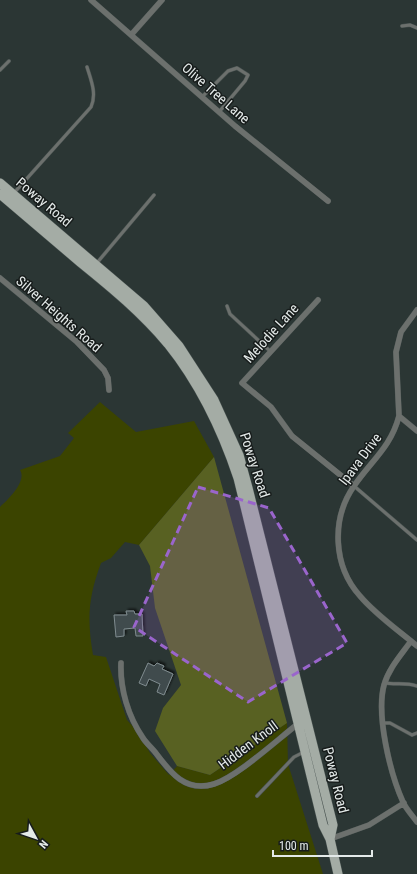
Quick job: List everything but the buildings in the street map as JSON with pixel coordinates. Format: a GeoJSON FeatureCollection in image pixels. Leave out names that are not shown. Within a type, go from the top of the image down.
{"type":"FeatureCollection","features":[{"type":"Feature","properties":{"kind":"main road","name":"Poway Road"},"geometry":{"type":"LineString","coordinates":[[0,183],[10,198],[93,267],[144,306],[179,346],[214,400],[239,455],[248,488],[310,750],[323,825],[330,840],[338,874]]}},
{"type":"Feature","properties":{"kind":"main road","name":"Poway Road"},"geometry":{"type":"LineString","coordinates":[[0,194],[10,198]]}},
{"type":"Feature","properties":{"kind":"main road","name":"Poway Road"},"geometry":{"type":"LineString","coordinates":[[93,267],[168,345],[189,374],[217,424],[238,478],[299,723],[310,750]]}},
{"type":"Feature","properties":{"kind":"street","name":"Olive Tree Lane"},"geometry":{"type":"LineString","coordinates":[[91,0],[219,112],[328,200]]}},
{"type":"Feature","properties":{"kind":"street"},"geometry":{"type":"LineString","coordinates":[[132,35],[162,0]]}},
{"type":"Feature","properties":{"kind":"street","name":"Silver Heights Road"},"geometry":{"type":"LineString","coordinates":[[0,278],[77,342],[104,370],[108,378],[109,390]]}},
{"type":"Feature","properties":{"kind":"street","name":"Melodie Lane"},"geometry":{"type":"LineString","coordinates":[[318,300],[242,383],[271,408],[292,436],[354,486]]}},
{"type":"Feature","properties":{"kind":"street","name":"Ipava Drive"},"geometry":{"type":"LineString","coordinates":[[417,310],[401,332],[396,352],[399,416],[387,446],[354,486],[343,506],[338,530],[338,548],[345,573],[358,595],[417,646]]}},
{"type":"Feature","properties":{"kind":"street"},"geometry":{"type":"LineString","coordinates":[[399,416],[417,431]]}},
{"type":"Feature","properties":{"kind":"street"},"geometry":{"type":"LineString","coordinates":[[411,641],[394,663],[385,683],[381,698],[382,722],[394,778],[404,803],[417,822]]}},
{"type":"Feature","properties":{"kind":"street","name":"Hidden Knoll"},"geometry":{"type":"LineString","coordinates":[[122,663],[121,680],[125,699],[136,727],[144,740],[177,778],[187,783],[197,785],[214,784],[232,775],[299,723]]}},
{"type":"Feature","properties":{"kind":"street"},"geometry":{"type":"LineString","coordinates":[[330,840],[370,825],[404,803]]}},
{"type":"Feature","properties":{"kind":"lane"},"geometry":{"type":"LineString","coordinates":[[402,26],[410,25],[417,28]]}},
{"type":"Feature","properties":{"kind":"lane"},"geometry":{"type":"LineString","coordinates":[[0,70],[9,61]]}},
{"type":"Feature","properties":{"kind":"lane"},"geometry":{"type":"LineString","coordinates":[[10,198],[91,108],[94,101],[94,91],[87,67]]}},
{"type":"Feature","properties":{"kind":"lane"},"geometry":{"type":"LineString","coordinates":[[202,97],[228,71],[238,68],[248,75],[245,81],[219,112]]}},
{"type":"Feature","properties":{"kind":"lane"},"geometry":{"type":"LineString","coordinates":[[93,267],[154,195]]}},
{"type":"Feature","properties":{"kind":"lane"},"geometry":{"type":"LineString","coordinates":[[227,306],[230,314],[270,351]]}},
{"type":"Feature","properties":{"kind":"lane"},"geometry":{"type":"LineString","coordinates":[[354,486],[417,540]]}},
{"type":"Feature","properties":{"kind":"lane"},"geometry":{"type":"LineString","coordinates":[[385,683],[407,683],[417,686]]}},
{"type":"Feature","properties":{"kind":"lane"},"geometry":{"type":"LineString","coordinates":[[382,722],[395,725],[412,735],[417,733]]}},
{"type":"Feature","properties":{"kind":"lane"},"geometry":{"type":"LineString","coordinates":[[257,796],[294,757],[310,750]]}},
{"type":"Feature","properties":{"kind":"highlighted area"},"geometry":{"type":"Polygon","coordinates":[[[198,487],[269,508],[347,643],[248,702],[134,627],[198,487]]]}},
{"type":"Feature","properties":{"kind":"green space"},"geometry":{"type":"Polygon","coordinates":[[[100,402],[136,432],[194,421],[214,457],[139,545],[125,542],[111,558],[101,563],[93,587],[89,619],[93,655],[106,657],[127,720],[139,733],[150,753],[169,775],[177,766],[210,775],[287,723],[288,764],[323,874],[0,874],[0,507],[16,490],[22,474],[20,470],[60,456],[74,438],[68,433],[100,402]]]}},
{"type":"Feature","properties":{"kind":"green space"},"geometry":{"type":"Polygon","coordinates":[[[214,457],[287,723],[210,775],[177,766],[155,731],[163,708],[181,685],[155,608],[150,566],[139,545],[214,457]]]}}]}
